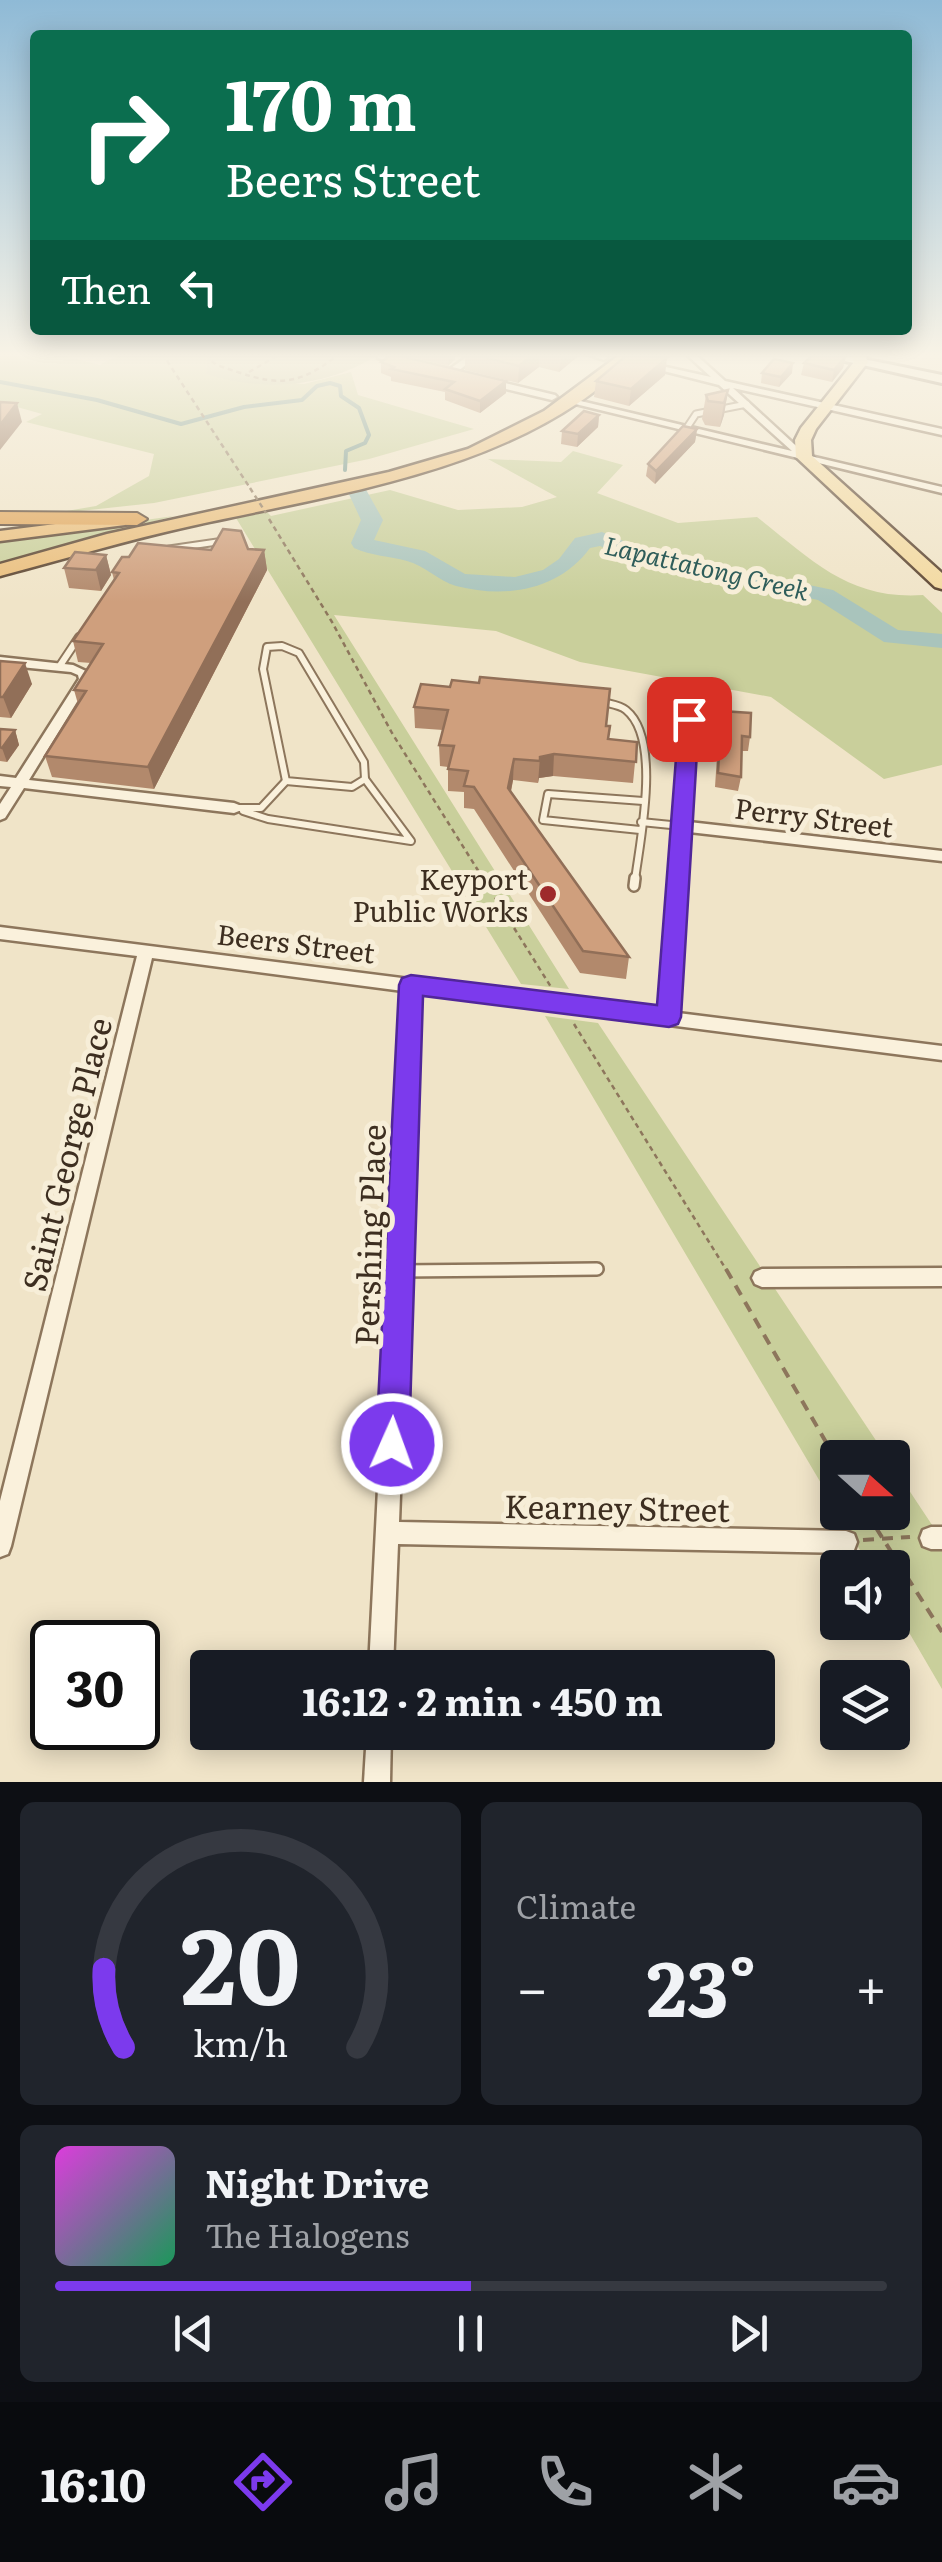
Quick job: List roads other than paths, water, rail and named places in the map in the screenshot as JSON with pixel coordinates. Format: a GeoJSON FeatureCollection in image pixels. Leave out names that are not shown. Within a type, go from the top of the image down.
{"type":"FeatureCollection","features":[{"type":"Feature","properties":{"kind":"highway"},"geometry":{"type":"LineString","coordinates":[[0,536],[137,518],[421,458],[480,436]]}},
{"type":"Feature","properties":{"kind":"highway"},"geometry":{"type":"LineString","coordinates":[[1,570],[127,534],[417,470],[507,436]]}},
{"type":"Feature","properties":{"kind":"highway"},"geometry":{"type":"LineString","coordinates":[[0,518],[137,518]]}},
{"type":"Feature","properties":{"kind":"main road"},"geometry":{"type":"LineString","coordinates":[[806,436],[804,457],[942,583]]}},
{"type":"Feature","properties":{"kind":"street"},"geometry":{"type":"LineString","coordinates":[[716,436],[942,490]]}},
{"type":"Feature","properties":{"kind":"street"},"geometry":{"type":"LineString","coordinates":[[782,436],[804,457]]}},
{"type":"Feature","properties":{"kind":"street"},"geometry":{"type":"LineString","coordinates":[[0,661],[81,671],[84,682],[0,814]]}},
{"type":"Feature","properties":{"kind":"street"},"geometry":{"type":"LineString","coordinates":[[669,1017],[689,719]]}},
{"type":"Feature","properties":{"kind":"street"},"geometry":{"type":"LineString","coordinates":[[0,781],[234,808]]}},
{"type":"Feature","properties":{"kind":"street","name":"Perry Street"},"geometry":{"type":"LineString","coordinates":[[681,826],[942,856]]}},
{"type":"Feature","properties":{"kind":"street","name":"Beers Street"},"geometry":{"type":"LineString","coordinates":[[0,932],[942,1052]]}},
{"type":"Feature","properties":{"kind":"street","name":"Saint George Place"},"geometry":{"type":"LineString","coordinates":[[0,1546],[146,951]]}},
{"type":"Feature","properties":{"kind":"street","name":"Pershing Place"},"geometry":{"type":"LineString","coordinates":[[382,1650],[411,985]]}},
{"type":"Feature","properties":{"kind":"street"},"geometry":{"type":"LineString","coordinates":[[762,1278],[942,1276]]}},
{"type":"Feature","properties":{"kind":"street","name":"Kearney Street"},"geometry":{"type":"LineString","coordinates":[[387,1533],[846,1542]]}},
{"type":"Feature","properties":{"kind":"street"},"geometry":{"type":"LineString","coordinates":[[377,1782],[378,1750]]}},
{"type":"Feature","properties":{"kind":"lane"},"geometry":{"type":"LineString","coordinates":[[163,550],[230,541]]}},
{"type":"Feature","properties":{"kind":"lane"},"geometry":{"type":"LineString","coordinates":[[59,667],[80,636]]}},
{"type":"Feature","properties":{"kind":"lane"},"geometry":{"type":"LineString","coordinates":[[234,808],[268,819],[411,841],[366,778],[364,762],[298,653],[282,646],[267,648],[263,669],[286,780]]}},
{"type":"Feature","properties":{"kind":"lane"},"geometry":{"type":"LineString","coordinates":[[587,700],[625,709],[635,722],[647,762],[634,886]]}},
{"type":"Feature","properties":{"kind":"lane"},"geometry":{"type":"LineString","coordinates":[[286,780],[352,787],[366,778]]}},
{"type":"Feature","properties":{"kind":"lane"},"geometry":{"type":"LineString","coordinates":[[234,808],[261,808],[286,780]]}},
{"type":"Feature","properties":{"kind":"lane"},"geometry":{"type":"LineString","coordinates":[[643,801],[548,794],[542,820],[681,826]]}},
{"type":"Feature","properties":{"kind":"lane"},"geometry":{"type":"LineString","coordinates":[[399,1272],[597,1269]]}},
{"type":"Feature","properties":{"kind":"waterway","name":"Lapattatong Creek"},"geometry":{"type":"LineString","coordinates":[[345,470],[346,451],[365,443],[368,436]]}},
{"type":"Feature","properties":{"kind":"waterway","name":"Lapattatong Creek"},"geometry":{"type":"LineString","coordinates":[[357,490],[372,520],[362,543],[417,556],[460,580],[515,584],[551,575],[567,564],[583,543],[602,539],[644,557],[825,595],[892,637],[942,641]]}},
{"type":"Feature","properties":{"kind":"place","name":"Keyport Public Works"},"geometry":{"type":"Point","coordinates":[548,894]}}]}
